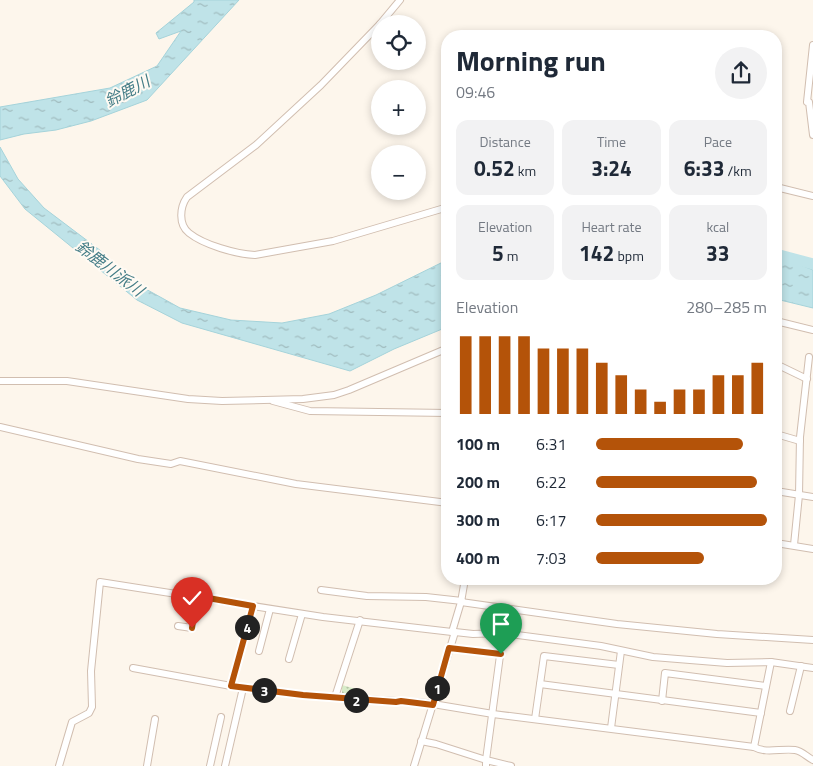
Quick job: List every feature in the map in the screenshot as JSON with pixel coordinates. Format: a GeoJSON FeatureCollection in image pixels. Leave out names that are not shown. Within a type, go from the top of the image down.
{"type":"FeatureCollection","features":[{"type":"Feature","properties":{"kind":"street"},"geometry":{"type":"LineString","coordinates":[[388,15],[400,0]]}},
{"type":"Feature","properties":{"kind":"street"},"geometry":{"type":"LineString","coordinates":[[371,33],[302,103],[256,144],[187,197],[182,204],[182,223],[187,232],[209,243],[244,255],[256,255],[333,241],[441,209]]}},
{"type":"Feature","properties":{"kind":"street"},"geometry":{"type":"LineString","coordinates":[[813,45],[807,102],[811,102],[813,135]]}},
{"type":"Feature","properties":{"kind":"street"},"geometry":{"type":"LineString","coordinates":[[782,188],[813,196]]}},
{"type":"Feature","properties":{"kind":"street"},"geometry":{"type":"LineString","coordinates":[[782,322],[813,330]]}},
{"type":"Feature","properties":{"kind":"street"},"geometry":{"type":"LineString","coordinates":[[0,381],[67,381],[188,399],[222,401],[318,397],[350,390],[441,351]]}},
{"type":"Feature","properties":{"kind":"street"},"geometry":{"type":"LineString","coordinates":[[794,545],[800,441],[809,384],[809,357]]}},
{"type":"Feature","properties":{"kind":"street"},"geometry":{"type":"LineString","coordinates":[[782,368],[809,384]]}},
{"type":"Feature","properties":{"kind":"street"},"geometry":{"type":"LineString","coordinates":[[270,400],[277,404],[294,405],[310,411],[441,413]]}},
{"type":"Feature","properties":{"kind":"street"},"geometry":{"type":"LineString","coordinates":[[0,427],[138,459],[171,464],[180,461],[296,484],[441,502]]}},
{"type":"Feature","properties":{"kind":"street"},"geometry":{"type":"LineString","coordinates":[[782,436],[800,441]]}},
{"type":"Feature","properties":{"kind":"street"},"geometry":{"type":"LineString","coordinates":[[782,492],[813,497]]}},
{"type":"Feature","properties":{"kind":"street"},"geometry":{"type":"LineString","coordinates":[[782,544],[813,549]]}},
{"type":"Feature","properties":{"kind":"street"},"geometry":{"type":"LineString","coordinates":[[59,766],[72,722],[89,713],[92,707],[92,671],[100,582],[302,614],[473,634],[503,633],[601,646],[653,657],[702,662],[771,662],[813,668]]}},
{"type":"Feature","properties":{"kind":"street"},"geometry":{"type":"LineString","coordinates":[[414,766],[454,632],[464,585]]}},
{"type":"Feature","properties":{"kind":"street"},"geometry":{"type":"LineString","coordinates":[[321,590],[366,596],[426,597],[617,624],[717,634],[813,640]]}},
{"type":"Feature","properties":{"kind":"street"},"geometry":{"type":"LineString","coordinates":[[178,626],[192,628],[197,596]]}},
{"type":"Feature","properties":{"kind":"street"},"geometry":{"type":"LineString","coordinates":[[231,686],[253,606]]}},
{"type":"Feature","properties":{"kind":"street"},"geometry":{"type":"LineString","coordinates":[[259,651],[270,609]]}},
{"type":"Feature","properties":{"kind":"street"},"geometry":{"type":"LineString","coordinates":[[289,659],[302,614]]}},
{"type":"Feature","properties":{"kind":"street"},"geometry":{"type":"LineString","coordinates":[[335,697],[360,620]]}},
{"type":"Feature","properties":{"kind":"street"},"geometry":{"type":"LineString","coordinates":[[486,763],[503,633]]}},
{"type":"Feature","properties":{"kind":"street"},"geometry":{"type":"LineString","coordinates":[[449,648],[501,654]]}},
{"type":"Feature","properties":{"kind":"street"},"geometry":{"type":"LineString","coordinates":[[611,728],[621,651]]}},
{"type":"Feature","properties":{"kind":"street"},"geometry":{"type":"LineString","coordinates":[[535,719],[544,656],[619,665]]}},
{"type":"Feature","properties":{"kind":"street"},"geometry":{"type":"LineString","coordinates":[[754,747],[771,662]]}},
{"type":"Feature","properties":{"kind":"street"},"geometry":{"type":"LineString","coordinates":[[790,711],[801,666]]}},
{"type":"Feature","properties":{"kind":"street"},"geometry":{"type":"LineString","coordinates":[[133,668],[244,688],[303,695],[401,701],[754,747],[756,749],[794,750],[803,752],[813,760]]}},
{"type":"Feature","properties":{"kind":"street"},"geometry":{"type":"LineString","coordinates":[[662,701],[665,673],[766,686]]}},
{"type":"Feature","properties":{"kind":"street"},"geometry":{"type":"LineString","coordinates":[[540,684],[761,713]]}},
{"type":"Feature","properties":{"kind":"street"},"geometry":{"type":"LineString","coordinates":[[225,766],[244,688]]}},
{"type":"Feature","properties":{"kind":"street"},"geometry":{"type":"LineString","coordinates":[[210,766],[221,717]]}},
{"type":"Feature","properties":{"kind":"street"},"geometry":{"type":"LineString","coordinates":[[147,766],[155,719]]}},
{"type":"Feature","properties":{"kind":"street"},"geometry":{"type":"LineString","coordinates":[[422,741],[436,744],[486,763],[511,766]]}},
{"type":"Feature","properties":{"kind":"green space"},"geometry":{"type":"Polygon","coordinates":[[[342,685],[356,689],[354,695],[342,694],[342,685]]]}},
{"type":"Feature","properties":{"kind":"water","name":"鈴鹿川"},"geometry":{"type":"Polygon","coordinates":[[[194,0],[239,0],[147,100],[91,121],[56,130],[24,134],[0,140],[0,107],[110,88],[157,66],[181,31],[159,39],[156,33],[194,2],[194,0]]]}},
{"type":"Feature","properties":{"kind":"water"},"geometry":{"type":"Polygon","coordinates":[[[0,147],[18,179],[44,208],[101,251],[135,283],[180,308],[231,320],[282,323],[329,314],[376,295],[441,263],[441,329],[394,349],[350,371],[182,323],[137,300],[25,209],[0,176],[0,147]]]}},
{"type":"Feature","properties":{"kind":"water"},"geometry":{"type":"Polygon","coordinates":[[[782,257],[813,270],[813,308],[782,300],[782,257]]]}},
{"type":"Feature","properties":{"kind":"waterway","name":"鈴鹿川派川"},"geometry":{"type":"LineString","coordinates":[[782,256],[813,264]]}},
{"type":"Feature","properties":{"kind":"route"},"geometry":{"type":"LineString","coordinates":[[192,628],[197,596],[253,606],[231,686],[303,695],[352,698],[354,700],[401,701],[433,705],[449,648],[501,654]]}}]}
